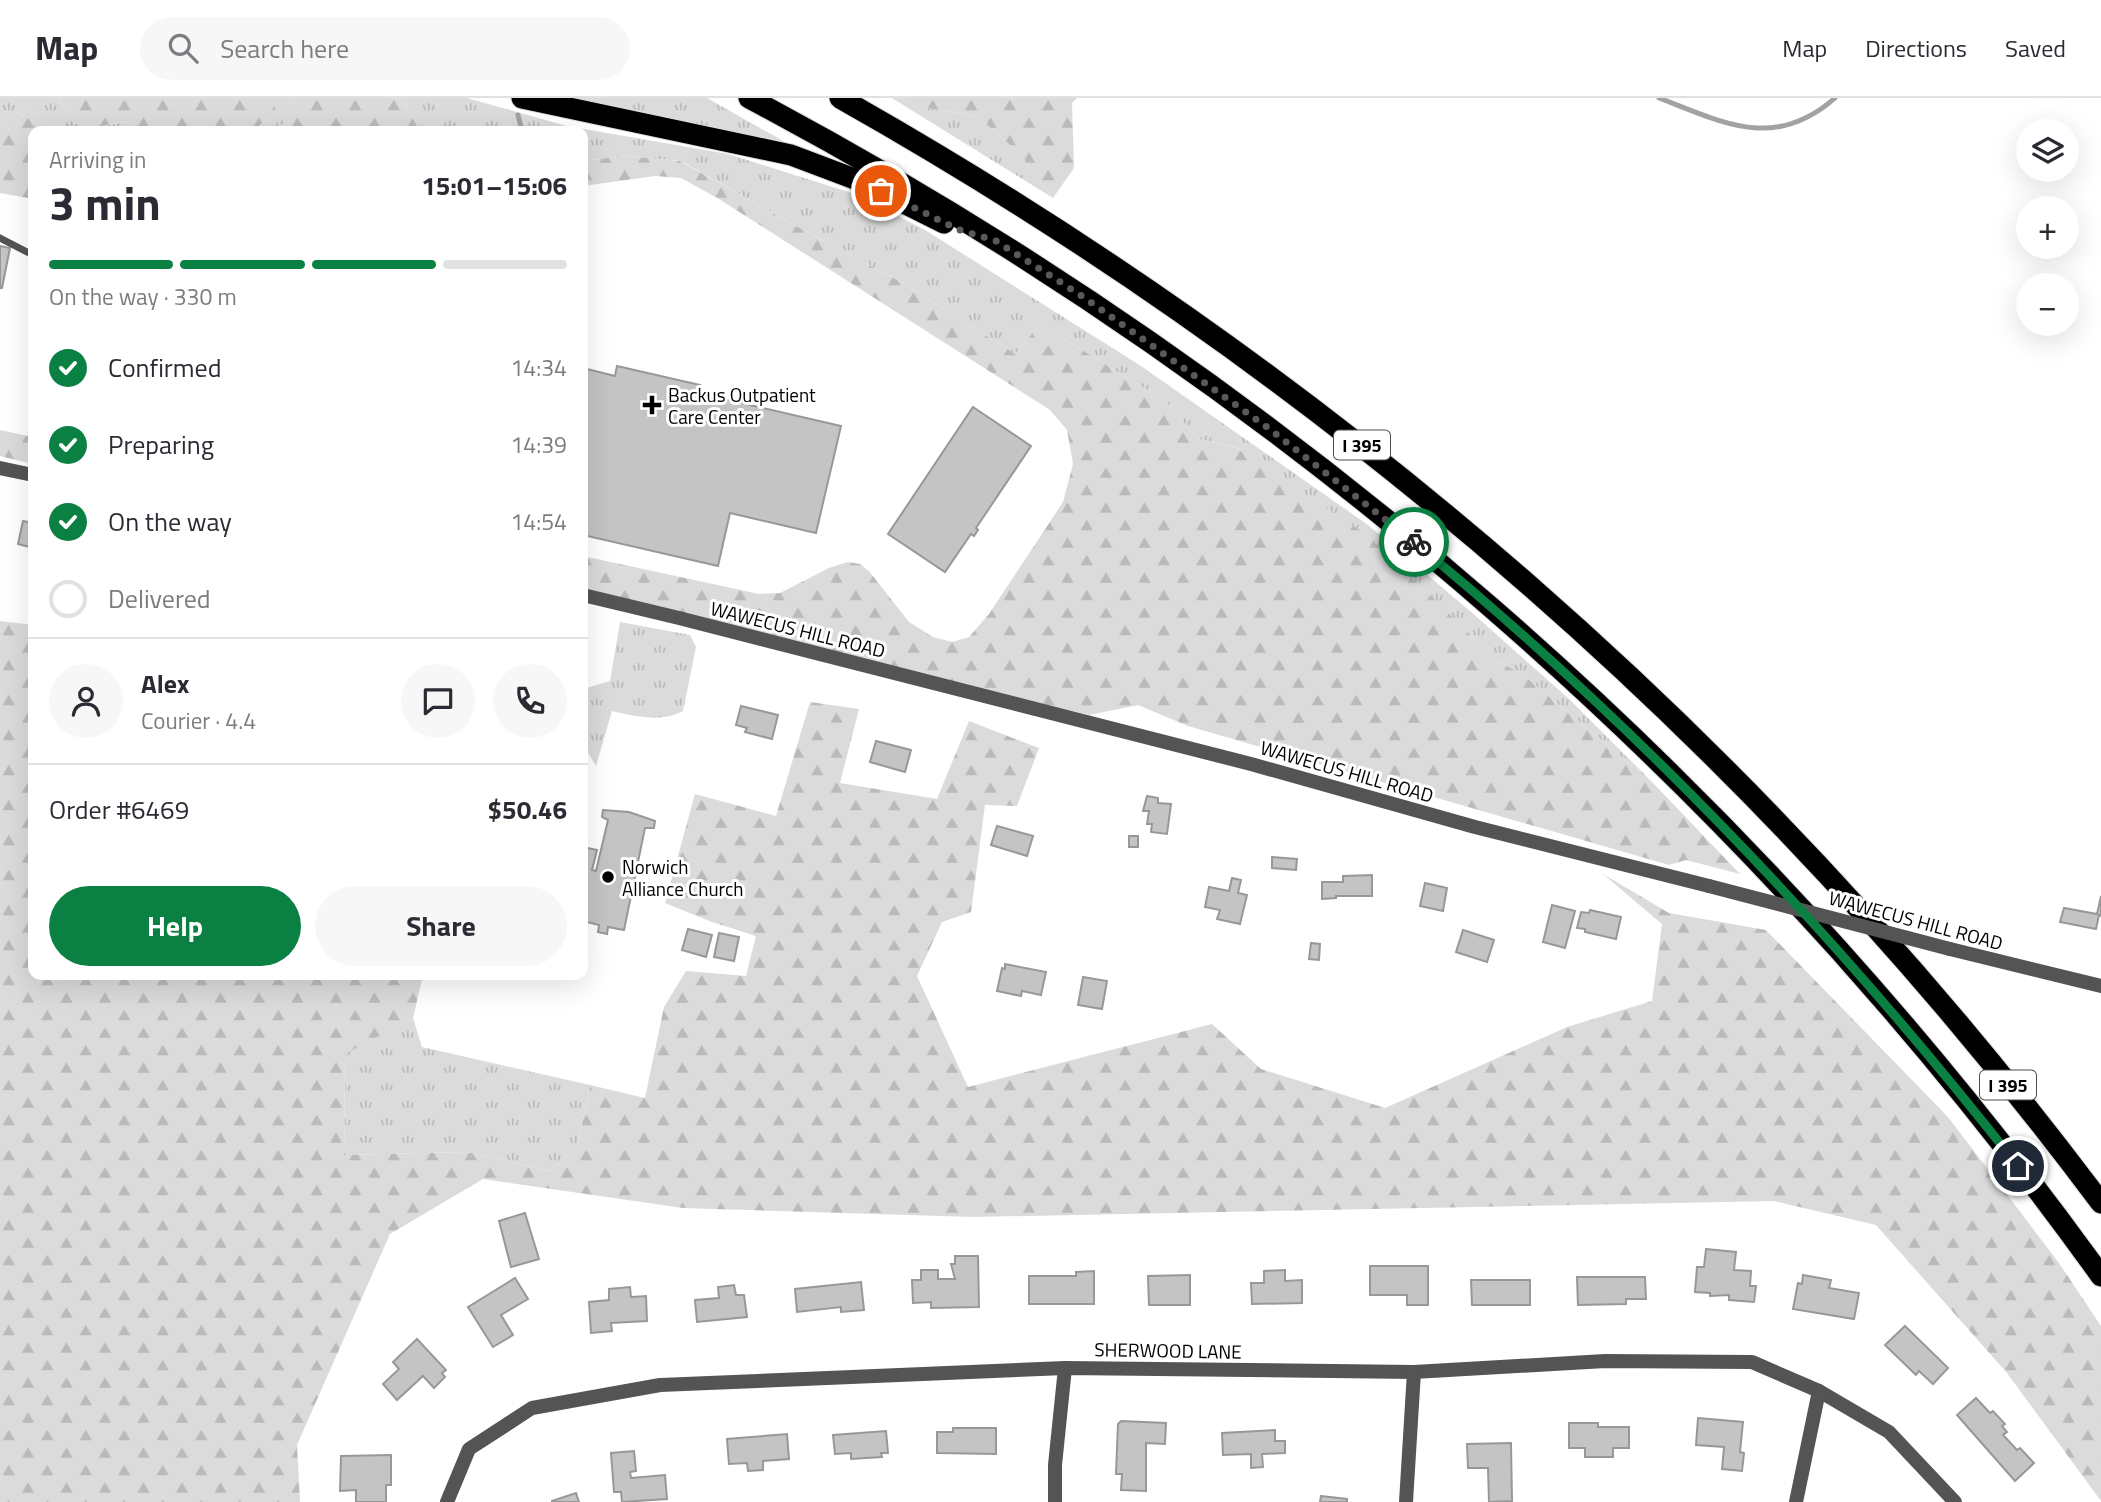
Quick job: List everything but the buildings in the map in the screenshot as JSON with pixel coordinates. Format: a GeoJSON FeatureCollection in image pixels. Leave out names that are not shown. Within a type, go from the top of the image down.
{"type":"FeatureCollection","features":[{"type":"Feature","properties":{"kind":"highway"},"geometry":{"type":"LineString","coordinates":[[522,98],[791,155],[860,181],[957,229],[996,241]]}},
{"type":"Feature","properties":{"kind":"highway","name":"I 395"},"geometry":{"type":"LineString","coordinates":[[749,98],[864,161],[996,241],[1143,337],[1329,474],[1445,567],[1583,689],[1726,830],[1867,983],[1997,1139],[2101,1276]]}},
{"type":"Feature","properties":{"kind":"highway","name":"I 395"},"geometry":{"type":"LineString","coordinates":[[840,98],[1000,192],[1180,310],[1361,444],[1506,563],[1651,695],[1793,837],[1951,1016],[2101,1203]]}},
{"type":"Feature","properties":{"kind":"street"},"geometry":{"type":"LineString","coordinates":[[0,468],[28,474]]}},
{"type":"Feature","properties":{"kind":"street","name":"WAWECUS HILL ROAD"},"geometry":{"type":"LineString","coordinates":[[588,597],[1251,764],[1475,827],[2101,986]]}},
{"type":"Feature","properties":{"kind":"street","name":"SHERWOOD LANE"},"geometry":{"type":"LineString","coordinates":[[447,1502],[469,1449],[532,1408],[660,1385],[1065,1368],[1415,1372],[1605,1361],[1752,1362],[1819,1391],[1889,1432],[1955,1502]]}},
{"type":"Feature","properties":{"kind":"street"},"geometry":{"type":"LineString","coordinates":[[1055,1502],[1055,1465],[1065,1368]]}},
{"type":"Feature","properties":{"kind":"street"},"geometry":{"type":"LineString","coordinates":[[1406,1502],[1415,1372]]}},
{"type":"Feature","properties":{"kind":"street"},"geometry":{"type":"LineString","coordinates":[[1796,1502],[1819,1391]]}},
{"type":"Feature","properties":{"kind":"lane"},"geometry":{"type":"LineString","coordinates":[[0,238],[28,252]]}},
{"type":"Feature","properties":{"kind":"lane"},"geometry":{"type":"LineString","coordinates":[[23,250],[28,249]]}},
{"type":"Feature","properties":{"kind":"green space"},"geometry":{"type":"Polygon","coordinates":[[[0,98],[59,98],[73,123],[84,126],[40,126],[18,112],[0,119],[0,98]]]}},
{"type":"Feature","properties":{"kind":"green space"},"geometry":{"type":"Polygon","coordinates":[[[59,98],[275,98],[275,112],[259,126],[136,126],[129,121],[102,126],[73,123],[59,98]]]}},
{"type":"Feature","properties":{"kind":"green space"},"geometry":{"type":"Polygon","coordinates":[[[275,98],[295,98],[291,102],[291,121],[278,126],[259,126],[275,112],[275,98]]]}},
{"type":"Feature","properties":{"kind":"green space"},"geometry":{"type":"Polygon","coordinates":[[[295,98],[398,98],[402,100],[417,126],[278,126],[291,121],[291,102],[295,98]]]}},
{"type":"Feature","properties":{"kind":"green space"},"geometry":{"type":"Polygon","coordinates":[[[398,98],[467,98],[567,126],[417,126],[402,100],[398,98]]]}},
{"type":"Feature","properties":{"kind":"green space"},"geometry":{"type":"Polygon","coordinates":[[[570,98],[707,98],[785,142],[570,98]]]}},
{"type":"Feature","properties":{"kind":"green space"},"geometry":{"type":"Polygon","coordinates":[[[892,98],[900,98],[914,106],[977,116],[1018,152],[1053,198],[892,98]]]}},
{"type":"Feature","properties":{"kind":"green space"},"geometry":{"type":"Polygon","coordinates":[[[900,98],[1077,98],[1072,103],[1074,168],[1053,198],[1018,152],[977,116],[914,106],[900,98]]]}},
{"type":"Feature","properties":{"kind":"green space"},"geometry":{"type":"Polygon","coordinates":[[[18,112],[40,126],[28,126],[28,198],[0,193],[0,119],[18,112]]]}},
{"type":"Feature","properties":{"kind":"green space"},"geometry":{"type":"Polygon","coordinates":[[[130,121],[136,126],[102,126],[130,121]]]}},
{"type":"Feature","properties":{"kind":"green space"},"geometry":{"type":"Polygon","coordinates":[[[588,130],[728,154],[858,195],[925,230],[1141,366],[1368,525],[1568,698],[1655,785],[1523,675],[1489,656],[1465,629],[1236,447],[1198,439],[1165,401],[1040,324],[1015,354],[903,283],[681,161],[625,156],[588,160],[588,130]]]}},
{"type":"Feature","properties":{"kind":"green space"},"geometry":{"type":"Polygon","coordinates":[[[625,156],[680,161],[903,283],[1015,354],[1040,324],[1165,401],[1198,439],[1235,447],[1364,533],[1465,629],[1489,656],[1523,675],[1655,785],[1740,874],[1686,860],[1669,865],[1188,726],[1138,705],[1089,715],[588,595],[588,557],[759,594],[780,593],[829,568],[848,562],[860,564],[869,571],[909,622],[933,637],[952,642],[969,637],[989,614],[1063,502],[1073,464],[1067,430],[1050,410],[719,199],[681,178],[655,176],[588,185],[588,160],[625,156]]]}},
{"type":"Feature","properties":{"kind":"green space"},"geometry":{"type":"Polygon","coordinates":[[[0,430],[28,436],[28,463],[0,456],[0,430]]]}},
{"type":"Feature","properties":{"kind":"green space"},"geometry":{"type":"Polygon","coordinates":[[[0,621],[28,624],[28,980],[422,980],[413,1018],[345,1054],[344,1155],[467,1152],[551,1171],[578,1145],[590,1085],[645,1098],[664,1007],[686,971],[746,976],[756,936],[665,903],[695,794],[776,816],[810,702],[859,709],[840,783],[937,799],[969,721],[1039,748],[1017,806],[985,805],[971,912],[942,922],[917,976],[968,1087],[1212,1024],[1261,1069],[1385,1108],[1567,1027],[1652,1001],[1662,924],[1603,874],[1669,913],[1766,930],[1948,1117],[2059,1263],[2101,1326],[2101,1501],[2007,1373],[1876,1225],[1774,1201],[974,1217],[683,1208],[483,1179],[390,1234],[297,1445],[300,1502],[0,1502],[0,621]]]}},
{"type":"Feature","properties":{"kind":"green space"},"geometry":{"type":"Polygon","coordinates":[[[620,622],[690,635],[696,647],[683,711],[657,718],[612,711],[596,766],[588,753],[588,688],[610,681],[620,622]]]}},
{"type":"Feature","properties":{"kind":"green space"},"geometry":{"type":"Polygon","coordinates":[[[413,1018],[422,1047],[590,1085],[578,1145],[551,1171],[467,1152],[344,1155],[345,1053],[413,1018]]]}},
{"type":"Feature","properties":{"kind":"waterway"},"geometry":{"type":"LineString","coordinates":[[1659,98],[1727,123],[1770,128],[1791,124],[1813,114],[1835,98]]}},
{"type":"Feature","properties":{"kind":"waterway"},"geometry":{"type":"LineString","coordinates":[[518,115],[521,126]]}},
{"type":"Feature","properties":{"kind":"way so far"},"geometry":{"type":"LineString","coordinates":[[881,191],[957,229],[996,241],[1125,324],[1267,427],[1414,542]]}},
{"type":"Feature","properties":{"kind":"place","name":"Backus Outpatient Care Center"},"geometry":{"type":"Point","coordinates":[652,405]}},
{"type":"Feature","properties":{"kind":"place","name":"Norwich Alliance Church"},"geometry":{"type":"Point","coordinates":[608,877]}},
{"type":"Feature","properties":{"kind":"route"},"geometry":{"type":"LineString","coordinates":[[1414,542],[1563,671],[1730,834],[1867,983],[2018,1166]]}}]}
